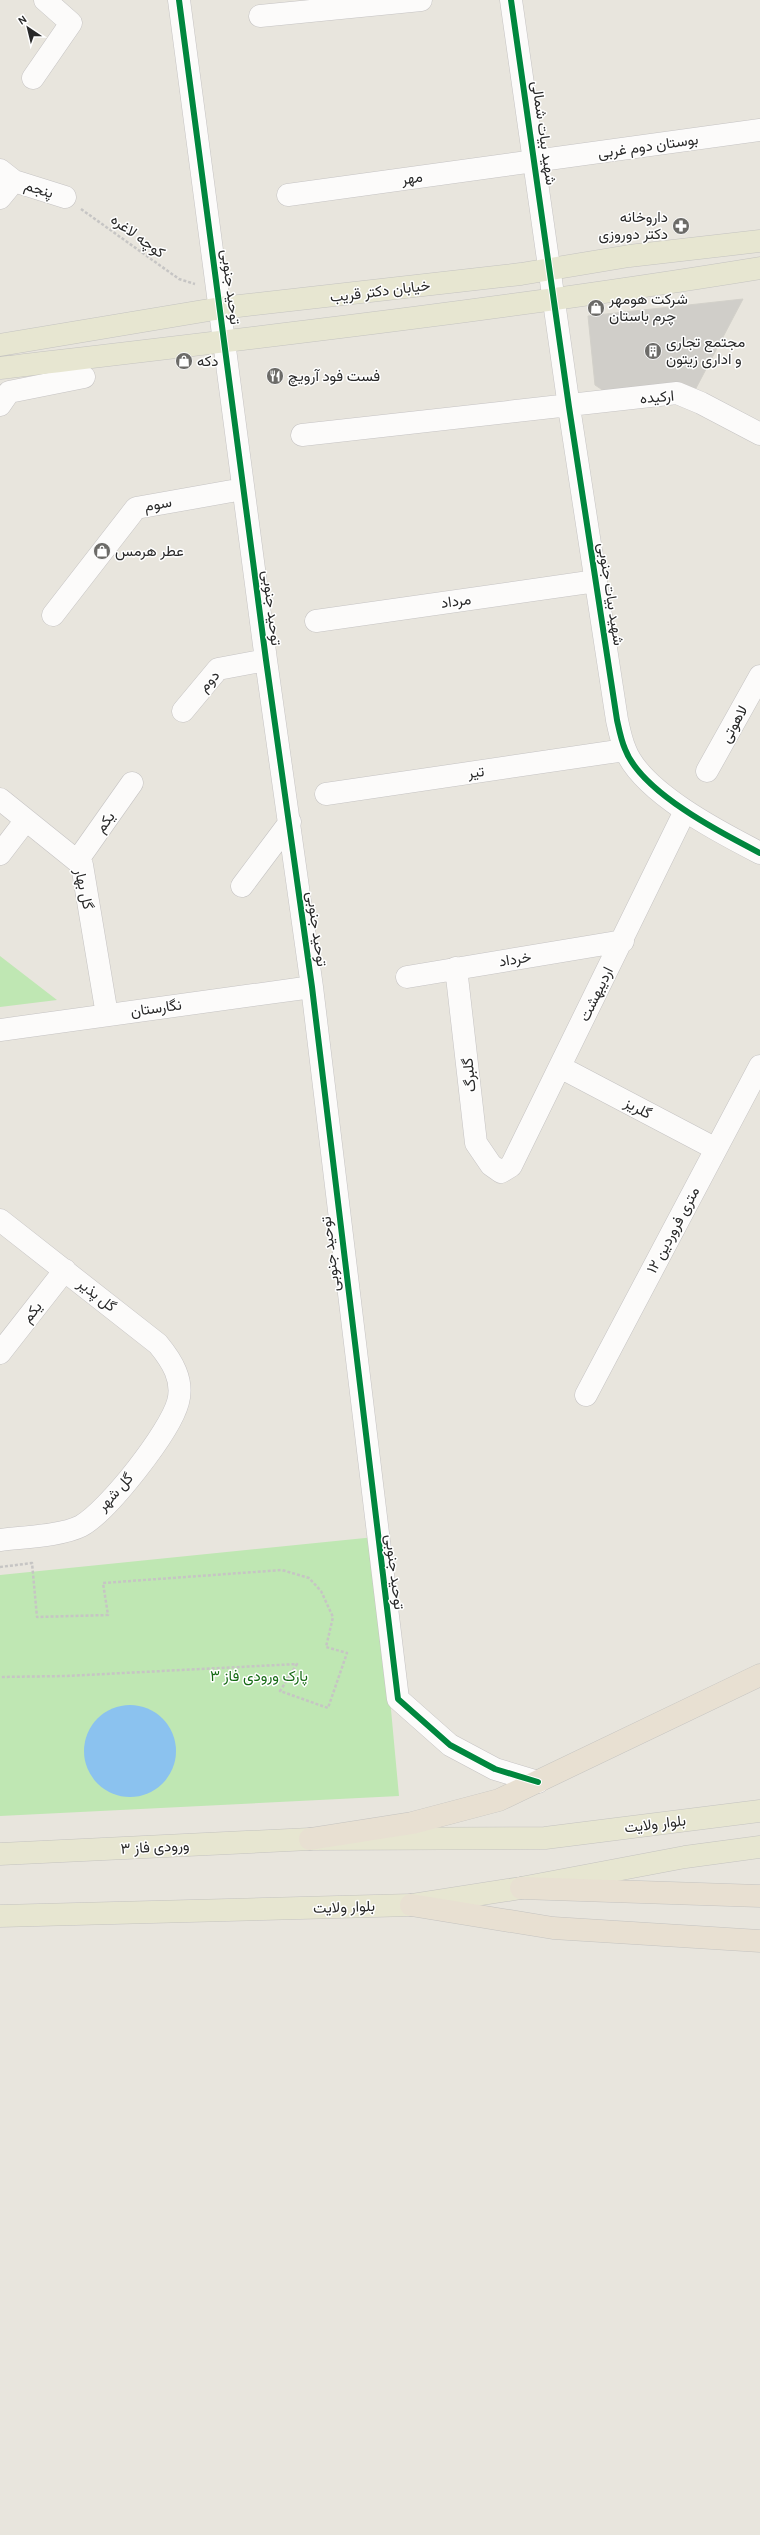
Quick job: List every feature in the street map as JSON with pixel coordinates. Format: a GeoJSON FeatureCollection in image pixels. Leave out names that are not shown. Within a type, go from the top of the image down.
{"type":"FeatureCollection","features":[{"type":"Feature","properties":{"kind":"highway"},"geometry":{"type":"LineString","coordinates":[[310,1839],[412,1823],[500,1800],[760,1675]]}},
{"type":"Feature","properties":{"kind":"highway"},"geometry":{"type":"LineString","coordinates":[[521,1888],[760,1896]]}},
{"type":"Feature","properties":{"kind":"highway"},"geometry":{"type":"LineString","coordinates":[[410,1905],[553,1928],[760,1941]]}},
{"type":"Feature","properties":{"kind":"main road","name":"خیابان دکتر قریب"},"geometry":{"type":"LineString","coordinates":[[0,345],[221,308],[549,271],[629,256],[760,241]]}},
{"type":"Feature","properties":{"kind":"main road","name":"خیابان دکتر قریب"},"geometry":{"type":"LineString","coordinates":[[0,368],[424,318],[555,298],[590,295],[760,268]]}},
{"type":"Feature","properties":{"kind":"main road","name":"بلوار ولایت"},"geometry":{"type":"LineString","coordinates":[[310,1839],[544,1838],[760,1811]]}},
{"type":"Feature","properties":{"kind":"main road","name":"ورودی فاز ۳"},"geometry":{"type":"LineString","coordinates":[[0,1854],[310,1839]]}},
{"type":"Feature","properties":{"kind":"main road","name":"بلوار ولایت"},"geometry":{"type":"LineString","coordinates":[[0,1916],[410,1905],[521,1888],[685,1857],[760,1847]]}},
{"type":"Feature","properties":{"kind":"street"},"geometry":{"type":"LineString","coordinates":[[33,78],[71,23],[45,0]]}},
{"type":"Feature","properties":{"kind":"street","name":"توحید جنوبی"},"geometry":{"type":"LineString","coordinates":[[179,0],[221,308],[224,341],[266,660],[312,987],[398,1699],[450,1745],[495,1769],[538,1782]]}},
{"type":"Feature","properties":{"kind":"street"},"geometry":{"type":"LineString","coordinates":[[260,16],[422,0]]}},
{"type":"Feature","properties":{"kind":"street","name":"شهید بیات شمالی"},"geometry":{"type":"LineString","coordinates":[[511,0],[536,162],[549,271]]}},
{"type":"Feature","properties":{"kind":"street","name":"بوستان دوم غربی"},"geometry":{"type":"LineString","coordinates":[[536,162],[760,130]]}},
{"type":"Feature","properties":{"kind":"street","name":"مهر"},"geometry":{"type":"LineString","coordinates":[[288,195],[536,162]]}},
{"type":"Feature","properties":{"kind":"street"},"geometry":{"type":"LineString","coordinates":[[0,198],[7,175]]}},
{"type":"Feature","properties":{"kind":"street","name":"پنجم"},"geometry":{"type":"LineString","coordinates":[[7,175],[65,197]]}},
{"type":"Feature","properties":{"kind":"street","name":"شهید بیات جنوبی"},"geometry":{"type":"LineString","coordinates":[[549,271],[555,298],[569,407],[617,720],[625,750],[641,774],[685,811],[698,821],[760,854]]}},
{"type":"Feature","properties":{"kind":"street"},"geometry":{"type":"LineString","coordinates":[[0,405],[9,392],[84,377]]}},
{"type":"Feature","properties":{"kind":"street","name":"ارکیده"},"geometry":{"type":"LineString","coordinates":[[302,435],[677,394],[701,403],[760,434]]}},
{"type":"Feature","properties":{"kind":"street","name":"سوم"},"geometry":{"type":"LineString","coordinates":[[52,615],[136,508],[243,489]]}},
{"type":"Feature","properties":{"kind":"street","name":"مرداد"},"geometry":{"type":"LineString","coordinates":[[316,621],[596,581]]}},
{"type":"Feature","properties":{"kind":"street","name":"دوم"},"geometry":{"type":"LineString","coordinates":[[182,711],[218,668],[266,660]]}},
{"type":"Feature","properties":{"kind":"street","name":"لاهوتی"},"geometry":{"type":"LineString","coordinates":[[707,771],[760,676]]}},
{"type":"Feature","properties":{"kind":"street","name":"تیر"},"geometry":{"type":"LineString","coordinates":[[326,794],[625,750]]}},
{"type":"Feature","properties":{"kind":"street","name":"یکم"},"geometry":{"type":"LineString","coordinates":[[77,861],[132,784]]}},
{"type":"Feature","properties":{"kind":"street","name":"گل بهار"},"geometry":{"type":"LineString","coordinates":[[0,799],[82,865],[107,1015]]}},
{"type":"Feature","properties":{"kind":"street","name":"اردیبهشت"},"geometry":{"type":"LineString","coordinates":[[500,1172],[511,1166],[623,941],[685,811]]}},
{"type":"Feature","properties":{"kind":"street"},"geometry":{"type":"LineString","coordinates":[[0,854],[26,820]]}},
{"type":"Feature","properties":{"kind":"street"},"geometry":{"type":"LineString","coordinates":[[242,886],[290,822]]}},
{"type":"Feature","properties":{"kind":"street","name":"خرداد"},"geometry":{"type":"LineString","coordinates":[[407,977],[623,941]]}},
{"type":"Feature","properties":{"kind":"street","name":"گلبرگ"},"geometry":{"type":"LineString","coordinates":[[456,968],[476,1143],[491,1165],[500,1172]]}},
{"type":"Feature","properties":{"kind":"street","name":"نگارستان"},"geometry":{"type":"LineString","coordinates":[[0,1030],[312,987]]}},
{"type":"Feature","properties":{"kind":"street","name":"۱۲ متری فروردین"},"geometry":{"type":"LineString","coordinates":[[586,1395],[760,1066]]}},
{"type":"Feature","properties":{"kind":"street","name":"گلریز"},"geometry":{"type":"LineString","coordinates":[[560,1067],[716,1148]]}},
{"type":"Feature","properties":{"kind":"street","name":"گل پذیر"},"geometry":{"type":"LineString","coordinates":[[0,1220],[158,1344],[170,1358],[179,1383]]}},
{"type":"Feature","properties":{"kind":"street","name":"یکم"},"geometry":{"type":"LineString","coordinates":[[0,1353],[65,1270]]}},
{"type":"Feature","properties":{"kind":"street","name":"گل شهر"},"geometry":{"type":"LineString","coordinates":[[0,1540],[72,1530],[91,1518],[112,1498],[164,1433],[178,1402],[179,1383]]}},
{"type":"Feature","properties":{"kind":"path"},"geometry":{"type":"LineString","coordinates":[[0,1568],[32,1563],[37,1617],[108,1615],[103,1583],[282,1570],[309,1578],[321,1591],[333,1617],[326,1647],[347,1653],[328,1708],[280,1691],[297,1664],[66,1676],[0,1677]]}},
{"type":"Feature","properties":{"kind":"green space"},"geometry":{"type":"Polygon","coordinates":[[[0,956],[57,1000],[0,1007],[0,956]]]}},
{"type":"Feature","properties":{"kind":"green space","name":"پارک ورودی فاز ۳"},"geometry":{"type":"Polygon","coordinates":[[[375,1537],[399,1796],[0,1816],[0,1575],[375,1537]]]}},
{"type":"Feature","properties":{"kind":"water"},"geometry":{"type":"Polygon","coordinates":[[[130,1705],[147,1709],[162,1719],[172,1734],[176,1751],[172,1768],[162,1783],[147,1793],[130,1797],[113,1793],[98,1783],[88,1768],[84,1751],[88,1734],[98,1719],[113,1709],[130,1705]]]}},
{"type":"Feature","properties":{"kind":"building","name":"مجتمع تجاری و اداری زیتون"},"geometry":{"type":"Polygon","coordinates":[[[743,299],[694,392],[607,393],[595,385],[588,316],[743,299]]]}},
{"type":"Feature","properties":{"kind":"cycle path"},"geometry":{"type":"LineString","coordinates":[[179,0],[266,660],[312,987],[398,1699],[450,1745],[495,1769],[538,1782]]}},
{"type":"Feature","properties":{"kind":"cycle path"},"geometry":{"type":"LineString","coordinates":[[511,0],[569,407],[621,738],[634,765],[647,781],[664,796],[704,823],[760,853]]}},
{"type":"Feature","properties":{"kind":"place","name":"داروخانه دکتر دوروزی"},"geometry":{"type":"Point","coordinates":[681,226]}},
{"type":"Feature","properties":{"kind":"place","name":"شرکت هومهر چرم باستان"},"geometry":{"type":"Point","coordinates":[596,308]}},
{"type":"Feature","properties":{"kind":"place","name":"مجتمع تجاری و اداری زیتون"},"geometry":{"type":"Point","coordinates":[653,351]}},
{"type":"Feature","properties":{"kind":"place","name":"دکه"},"geometry":{"type":"Point","coordinates":[184,361]}},
{"type":"Feature","properties":{"kind":"place","name":"فست فود آرویچ"},"geometry":{"type":"Point","coordinates":[275,376]}},
{"type":"Feature","properties":{"kind":"place","name":"عطر هرمس"},"geometry":{"type":"Point","coordinates":[102,551]}}]}
